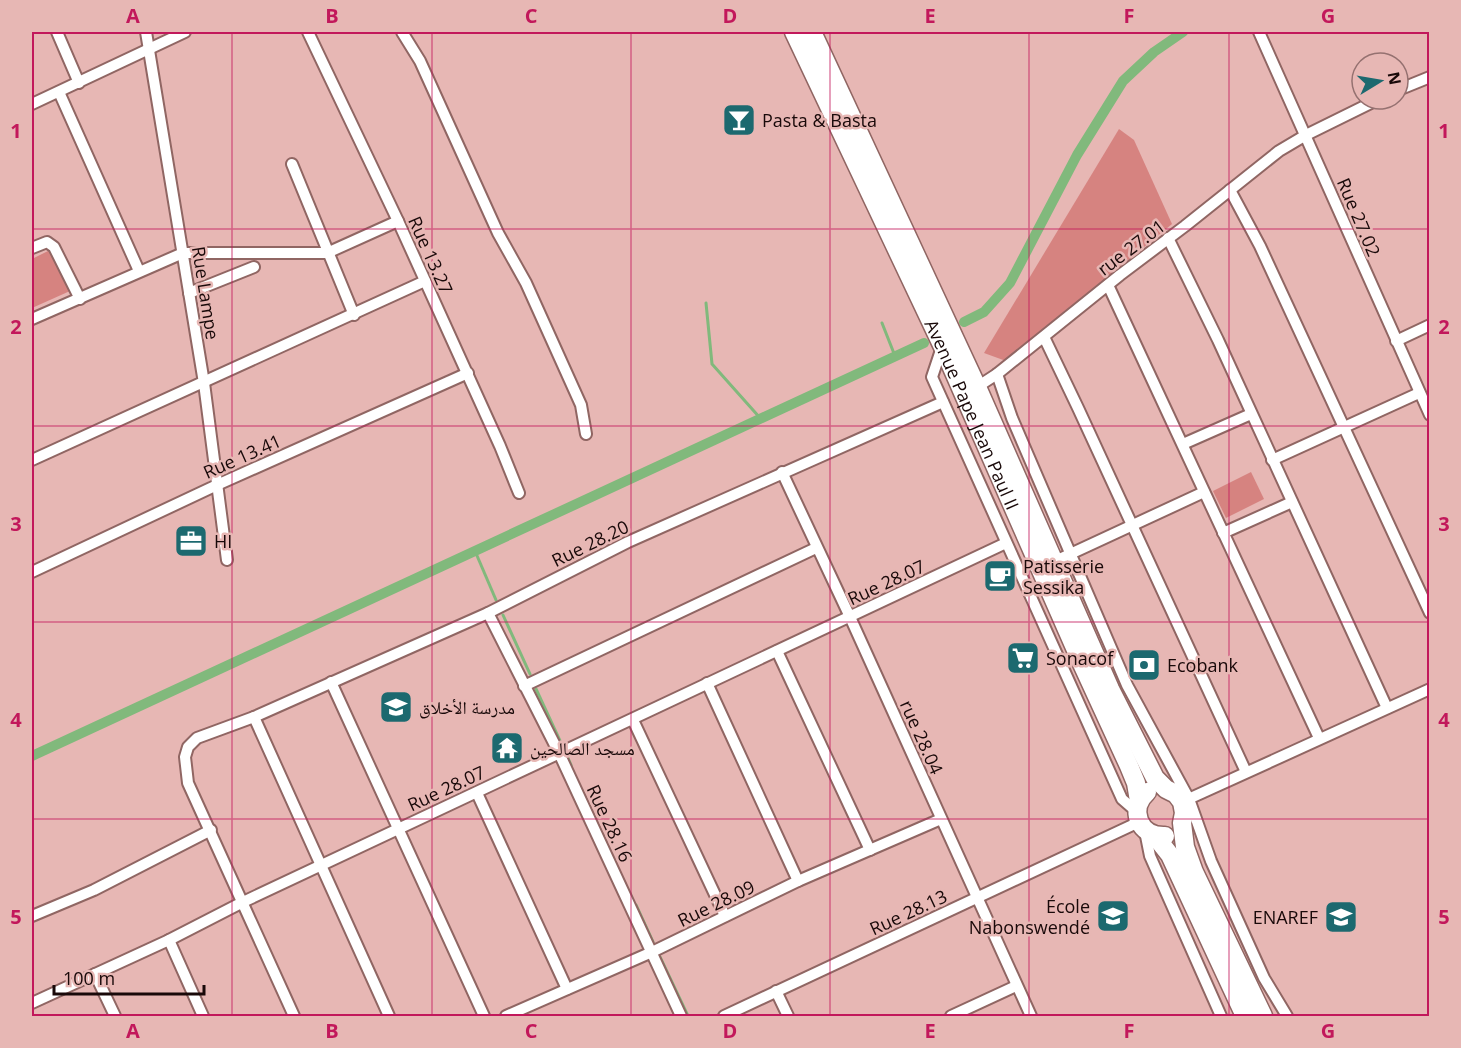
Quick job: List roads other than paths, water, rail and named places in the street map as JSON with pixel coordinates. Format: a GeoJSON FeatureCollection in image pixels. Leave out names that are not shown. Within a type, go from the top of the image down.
{"type":"FeatureCollection","features":[{"type":"Feature","properties":{"kind":"highway","name":"Avenue Pape Jean Paul II"},"geometry":{"type":"LineString","coordinates":[[794,32],[942,347],[1129,766],[1136,783],[1143,820],[1170,855],[1245,1017]]}},
{"type":"Feature","properties":{"kind":"highway","name":"Avenue Pape Jean Paul II"},"geometry":{"type":"LineString","coordinates":[[812,32],[977,387],[1110,689],[1155,778],[1166,789],[1185,801]]}},
{"type":"Feature","properties":{"kind":"highway"},"geometry":{"type":"LineString","coordinates":[[1166,789],[1150,790],[1143,820],[1170,834],[1182,823]]}},
{"type":"Feature","properties":{"kind":"highway"},"geometry":{"type":"LineString","coordinates":[[1185,801],[1182,823],[1185,847],[1194,872],[1263,1017]]}},
{"type":"Feature","properties":{"kind":"street"},"geometry":{"type":"LineString","coordinates":[[57,32],[78,83]]}},
{"type":"Feature","properties":{"kind":"street","name":"Rue Lampe"},"geometry":{"type":"LineString","coordinates":[[146,32],[204,383],[227,560]]}},
{"type":"Feature","properties":{"kind":"street"},"geometry":{"type":"LineString","coordinates":[[32,104],[185,32]]}},
{"type":"Feature","properties":{"kind":"street","name":"Rue 13.27"},"geometry":{"type":"LineString","coordinates":[[308,32],[468,374],[519,494]]}},
{"type":"Feature","properties":{"kind":"street"},"geometry":{"type":"LineString","coordinates":[[402,32],[420,61],[498,233],[526,283],[581,405],[586,434]]}},
{"type":"Feature","properties":{"kind":"street","name":"Rue 27.02"},"geometry":{"type":"LineString","coordinates":[[1259,32],[1430,415]]}},
{"type":"Feature","properties":{"kind":"street"},"geometry":{"type":"LineString","coordinates":[[1410,85],[1430,77]]}},
{"type":"Feature","properties":{"kind":"street"},"geometry":{"type":"LineString","coordinates":[[60,92],[139,271]]}},
{"type":"Feature","properties":{"kind":"street"},"geometry":{"type":"LineString","coordinates":[[1306,135],[1355,111]]}},
{"type":"Feature","properties":{"kind":"street","name":"rue 27.01"},"geometry":{"type":"LineString","coordinates":[[977,387],[998,374],[1266,161],[1306,135]]}},
{"type":"Feature","properties":{"kind":"street"},"geometry":{"type":"LineString","coordinates":[[292,164],[354,315]]}},
{"type":"Feature","properties":{"kind":"street"},"geometry":{"type":"LineString","coordinates":[[1230,190],[1260,246],[1430,613]]}},
{"type":"Feature","properties":{"kind":"street"},"geometry":{"type":"LineString","coordinates":[[32,320],[183,253],[327,253],[398,221]]}},
{"type":"Feature","properties":{"kind":"street"},"geometry":{"type":"LineString","coordinates":[[1168,238],[1213,330],[1387,708]]}},
{"type":"Feature","properties":{"kind":"street"},"geometry":{"type":"LineString","coordinates":[[32,248],[47,242],[54,247],[80,299]]}},
{"type":"Feature","properties":{"kind":"street"},"geometry":{"type":"LineString","coordinates":[[189,293],[254,267]]}},
{"type":"Feature","properties":{"kind":"street"},"geometry":{"type":"LineString","coordinates":[[32,460],[425,282]]}},
{"type":"Feature","properties":{"kind":"street"},"geometry":{"type":"LineString","coordinates":[[1108,285],[1319,738]]}},
{"type":"Feature","properties":{"kind":"street"},"geometry":{"type":"LineString","coordinates":[[1396,341],[1430,325]]}},
{"type":"Feature","properties":{"kind":"street"},"geometry":{"type":"LineString","coordinates":[[1044,337],[1246,772]]}},
{"type":"Feature","properties":{"kind":"street"},"geometry":{"type":"LineString","coordinates":[[942,347],[932,377],[1122,799],[1143,820],[1150,855],[1221,1017]]}},
{"type":"Feature","properties":{"kind":"street","name":"Rue 13.41"},"geometry":{"type":"LineString","coordinates":[[32,572],[217,485],[468,374]]}},
{"type":"Feature","properties":{"kind":"street"},"geometry":{"type":"LineString","coordinates":[[998,374],[1012,418],[1127,685],[1185,801],[1264,978],[1287,1017]]}},
{"type":"Feature","properties":{"kind":"street"},"geometry":{"type":"LineString","coordinates":[[1272,460],[1419,393]]}},
{"type":"Feature","properties":{"kind":"street","name":"Rue 28.20"},"geometry":{"type":"LineString","coordinates":[[211,830],[188,783],[185,757],[189,747],[197,738],[254,717],[488,613],[628,542],[943,402]]}},
{"type":"Feature","properties":{"kind":"street"},"geometry":{"type":"LineString","coordinates":[[1183,444],[1251,414]]}},
{"type":"Feature","properties":{"kind":"street","name":"rue 28.04"},"geometry":{"type":"LineString","coordinates":[[782,472],[850,617],[1030,1017]]}},
{"type":"Feature","properties":{"kind":"street"},"geometry":{"type":"LineString","coordinates":[[1053,562],[1204,492]]}},
{"type":"Feature","properties":{"kind":"street"},"geometry":{"type":"LineString","coordinates":[[1223,533],[1292,502]]}},
{"type":"Feature","properties":{"kind":"street","name":"Rue 28.07"},"geometry":{"type":"LineString","coordinates":[[32,1003],[1006,543]]}},
{"type":"Feature","properties":{"kind":"street"},"geometry":{"type":"LineString","coordinates":[[524,686],[816,548]]}},
{"type":"Feature","properties":{"kind":"street","name":"Rue 28.16"},"geometry":{"type":"LineString","coordinates":[[488,613],[559,753],[681,1017]]}},
{"type":"Feature","properties":{"kind":"street"},"geometry":{"type":"LineString","coordinates":[[777,651],[870,850]]}},
{"type":"Feature","properties":{"kind":"street"},"geometry":{"type":"LineString","coordinates":[[331,682],[484,1017]]}},
{"type":"Feature","properties":{"kind":"street"},"geometry":{"type":"LineString","coordinates":[[707,683],[798,881]]}},
{"type":"Feature","properties":{"kind":"street"},"geometry":{"type":"LineString","coordinates":[[1185,801],[1430,689]]}},
{"type":"Feature","properties":{"kind":"street"},"geometry":{"type":"LineString","coordinates":[[254,717],[389,1017]]}},
{"type":"Feature","properties":{"kind":"street"},"geometry":{"type":"LineString","coordinates":[[633,720],[725,916]]}},
{"type":"Feature","properties":{"kind":"street"},"geometry":{"type":"LineString","coordinates":[[477,793],[567,989]]}},
{"type":"Feature","properties":{"kind":"street","name":"Rue 28.09"},"geometry":{"type":"LineString","coordinates":[[506,1017],[652,952],[798,881],[941,819]]}},
{"type":"Feature","properties":{"kind":"street","name":"Rue 28.13"},"geometry":{"type":"LineString","coordinates":[[724,1017],[1143,820]]}},
{"type":"Feature","properties":{"kind":"street"},"geometry":{"type":"LineString","coordinates":[[32,916],[94,890],[211,830],[294,1017]]}},
{"type":"Feature","properties":{"kind":"street"},"geometry":{"type":"LineString","coordinates":[[169,940],[203,1017]]}},
{"type":"Feature","properties":{"kind":"street"},"geometry":{"type":"LineString","coordinates":[[95,974],[115,1017]]}},
{"type":"Feature","properties":{"kind":"street"},"geometry":{"type":"LineString","coordinates":[[951,1017],[1016,986]]}},
{"type":"Feature","properties":{"kind":"street"},"geometry":{"type":"LineString","coordinates":[[776,991],[788,1017]]}},
{"type":"Feature","properties":{"kind":"waterway"},"geometry":{"type":"LineString","coordinates":[[964,322],[984,312],[1010,283],[1077,155],[1123,81],[1154,52],[1183,32]]}},
{"type":"Feature","properties":{"kind":"waterway"},"geometry":{"type":"LineString","coordinates":[[706,303],[712,364],[761,419]]}},
{"type":"Feature","properties":{"kind":"waterway"},"geometry":{"type":"LineString","coordinates":[[882,323],[895,356]]}},
{"type":"Feature","properties":{"kind":"waterway"},"geometry":{"type":"LineString","coordinates":[[32,756],[924,343]]}},
{"type":"Feature","properties":{"kind":"waterway"},"geometry":{"type":"LineString","coordinates":[[475,551],[496,600]]}},
{"type":"Feature","properties":{"kind":"waterway"},"geometry":{"type":"LineString","coordinates":[[503,615],[530,674]]}},
{"type":"Feature","properties":{"kind":"waterway"},"geometry":{"type":"LineString","coordinates":[[536,689],[561,743]]}},
{"type":"Feature","properties":{"kind":"waterway"},"geometry":{"type":"LineString","coordinates":[[568,758],[571,765]]}},
{"type":"Feature","properties":{"kind":"waterway"},"geometry":{"type":"LineString","coordinates":[[636,905],[653,942]]}},
{"type":"Feature","properties":{"kind":"waterway"},"geometry":{"type":"LineString","coordinates":[[660,957],[688,1016]]}},
{"type":"Feature","properties":{"kind":"place","name":"Pasta & Basta"},"geometry":{"type":"Point","coordinates":[739,120]}},
{"type":"Feature","properties":{"kind":"place","name":"HI"},"geometry":{"type":"Point","coordinates":[191,541]}},
{"type":"Feature","properties":{"kind":"place","name":"Patisserie Sessika"},"geometry":{"type":"Point","coordinates":[1000,576]}},
{"type":"Feature","properties":{"kind":"place","name":"Sonacof"},"geometry":{"type":"Point","coordinates":[1023,658]}},
{"type":"Feature","properties":{"kind":"place","name":"Ecobank"},"geometry":{"type":"Point","coordinates":[1144,665]}},
{"type":"Feature","properties":{"kind":"place","name":"مدرسة الأخلاق"},"geometry":{"type":"Point","coordinates":[396,707]}},
{"type":"Feature","properties":{"kind":"place","name":"مسجد الصالحين"},"geometry":{"type":"Point","coordinates":[507,748]}},
{"type":"Feature","properties":{"kind":"place","name":"École Nabonswendé"},"geometry":{"type":"Point","coordinates":[1113,916]}},
{"type":"Feature","properties":{"kind":"place","name":"ENAREF"},"geometry":{"type":"Point","coordinates":[1341,917]}}]}
